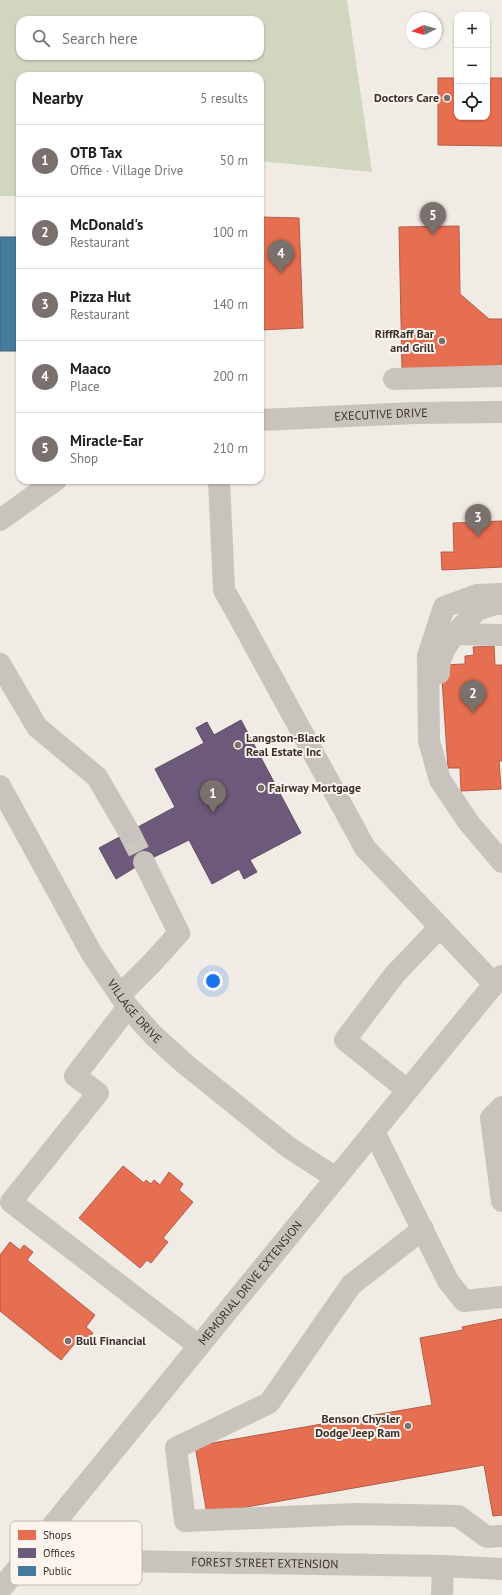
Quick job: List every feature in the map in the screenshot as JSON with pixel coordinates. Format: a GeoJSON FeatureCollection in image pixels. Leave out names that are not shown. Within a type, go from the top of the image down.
{"type":"FeatureCollection","features":[{"type":"Feature","properties":{"kind":"street"},"geometry":{"type":"LineString","coordinates":[[394,378],[502,376]]}},
{"type":"Feature","properties":{"kind":"street","name":"EXECUTIVE DRIVE"},"geometry":{"type":"LineString","coordinates":[[264,420],[502,412]]}},
{"type":"Feature","properties":{"kind":"street"},"geometry":{"type":"LineString","coordinates":[[0,520],[50,484]]}},
{"type":"Feature","properties":{"kind":"street"},"geometry":{"type":"LineString","coordinates":[[219,484],[224,590],[365,848],[440,927],[498,980]]}},
{"type":"Feature","properties":{"kind":"street"},"geometry":{"type":"LineString","coordinates":[[502,594],[477,595],[444,607],[428,656],[429,741],[440,780],[469,823],[502,862]]}},
{"type":"Feature","properties":{"kind":"street"},"geometry":{"type":"LineString","coordinates":[[440,780],[445,760],[439,665],[444,650],[455,634],[477,610],[498,603],[502,604]]}},
{"type":"Feature","properties":{"kind":"street"},"geometry":{"type":"LineString","coordinates":[[455,634],[502,635]]}},
{"type":"Feature","properties":{"kind":"street"},"geometry":{"type":"LineString","coordinates":[[0,664],[37,727],[97,777],[130,832]]}},
{"type":"Feature","properties":{"kind":"street","name":"VILLAGE DRIVE"},"geometry":{"type":"LineString","coordinates":[[0,786],[92,954],[124,1001],[153,1035],[185,1064],[288,1147],[336,1178]]}},
{"type":"Feature","properties":{"kind":"street"},"geometry":{"type":"LineString","coordinates":[[144,862],[179,933],[152,963],[124,1001],[74,1076],[98,1093],[11,1202],[199,1346]]}},
{"type":"Feature","properties":{"kind":"street"},"geometry":{"type":"LineString","coordinates":[[407,1090],[345,1040],[395,974],[440,927]]}},
{"type":"Feature","properties":{"kind":"street","name":"MEMORIAL DRIVE EXTENSION"},"geometry":{"type":"LineString","coordinates":[[56,1521],[498,980]]}},
{"type":"Feature","properties":{"kind":"street"},"geometry":{"type":"LineString","coordinates":[[502,1107],[491,1118],[502,1201]]}},
{"type":"Feature","properties":{"kind":"street"},"geometry":{"type":"LineString","coordinates":[[374,1132],[448,1281],[464,1301],[502,1297]]}},
{"type":"Feature","properties":{"kind":"street"},"geometry":{"type":"LineString","coordinates":[[423,1230],[351,1285],[269,1403],[176,1448],[184,1522],[355,1514],[458,1516],[487,1537],[502,1536]]}},
{"type":"Feature","properties":{"kind":"street","name":"FOREST STREET EXTENSION"},"geometry":{"type":"LineString","coordinates":[[142,1562],[443,1566],[502,1569]]}},
{"type":"Feature","properties":{"kind":"street"},"geometry":{"type":"LineString","coordinates":[[442,1595],[443,1566]]}},
{"type":"Feature","properties":{"kind":"street","name":"MEMORIAL DRIVE EXTENSION"},"geometry":{"type":"LineString","coordinates":[[0,1590],[10,1578]]}},
{"type":"Feature","properties":{"kind":"green space"},"geometry":{"type":"Polygon","coordinates":[[[0,0],[347,0],[372,172],[264,161],[264,72],[16,72],[16,196],[0,196],[0,0]]]}},
{"type":"Feature","properties":{"kind":"building: Shops","name":"Doctors Care"},"geometry":{"type":"Polygon","coordinates":[[[438,78],[454,78],[454,120],[490,120],[490,78],[502,78],[502,146],[438,145],[438,78]]]}},
{"type":"Feature","properties":{"kind":"building: Shops"},"geometry":{"type":"Polygon","coordinates":[[[264,217],[299,218],[303,328],[264,330],[264,217]]]}},
{"type":"Feature","properties":{"kind":"building: Shops"},"geometry":{"type":"Polygon","coordinates":[[[459,226],[460,294],[489,319],[502,319],[502,367],[402,369],[399,227],[459,226]]]}},
{"type":"Feature","properties":{"kind":"building: Shops"},"geometry":{"type":"Polygon","coordinates":[[[502,521],[502,567],[442,570],[441,552],[454,552],[453,523],[502,521]]]}},
{"type":"Feature","properties":{"kind":"building: Shops"},"geometry":{"type":"Polygon","coordinates":[[[494,646],[495,665],[502,665],[502,761],[499,761],[501,789],[461,791],[460,768],[448,768],[441,665],[465,664],[465,656],[474,655],[473,647],[494,646]]]}},
{"type":"Feature","properties":{"kind":"building: Shops"},"geometry":{"type":"Polygon","coordinates":[[[123,1166],[144,1183],[146,1180],[151,1184],[154,1180],[160,1185],[169,1172],[183,1184],[179,1190],[193,1202],[163,1238],[168,1242],[151,1263],[147,1260],[140,1268],[79,1218],[123,1166]]]}},
{"type":"Feature","properties":{"kind":"building: Shops"},"geometry":{"type":"Polygon","coordinates":[[[10,1242],[20,1250],[24,1245],[33,1252],[27,1260],[95,1315],[86,1327],[93,1333],[87,1341],[81,1336],[61,1360],[0,1311],[0,1255],[10,1242]]]}},
{"type":"Feature","properties":{"kind":"building: Shops","name":"Benson Chysler Dodge Jeep Ram"},"geometry":{"type":"Polygon","coordinates":[[[502,1319],[502,1515],[493,1516],[484,1465],[207,1514],[195,1446],[432,1405],[420,1338],[463,1330],[462,1327],[502,1319]]]}},
{"type":"Feature","properties":{"kind":"building: Offices"},"geometry":{"type":"Polygon","coordinates":[[[241,720],[301,833],[250,860],[257,872],[244,879],[239,869],[212,884],[189,840],[144,862],[116,879],[99,848],[175,807],[155,769],[204,743],[196,728],[207,722],[214,735],[241,720]]]}},
{"type":"Feature","properties":{"kind":"building: Public"},"geometry":{"type":"Polygon","coordinates":[[[0,237],[16,237],[16,351],[0,351],[0,237]]]}},
{"type":"Feature","properties":{"kind":"tunnel"},"geometry":{"type":"LineString","coordinates":[[129,832],[144,862]]}},
{"type":"Feature","properties":{"kind":"place","name":"Doctors Care"},"geometry":{"type":"Point","coordinates":[447,98]}},
{"type":"Feature","properties":{"kind":"place","name":"Miracle-Ear"},"geometry":{"type":"Point","coordinates":[433,235]}},
{"type":"Feature","properties":{"kind":"place","name":"Maaco"},"geometry":{"type":"Point","coordinates":[281,273]}},
{"type":"Feature","properties":{"kind":"place","name":"RiffRaff Bar and Grill"},"geometry":{"type":"Point","coordinates":[442,341]}},
{"type":"Feature","properties":{"kind":"place","name":"Pizza Hut"},"geometry":{"type":"Point","coordinates":[478,537]}},
{"type":"Feature","properties":{"kind":"place","name":"McDonald's"},"geometry":{"type":"Point","coordinates":[473,713]}},
{"type":"Feature","properties":{"kind":"place","name":"Langston-Black Real Estate Inc"},"geometry":{"type":"Point","coordinates":[238,745]}},
{"type":"Feature","properties":{"kind":"place","name":"Fairway Mortgage"},"geometry":{"type":"Point","coordinates":[261,788]}},
{"type":"Feature","properties":{"kind":"place","name":"OTB Tax"},"geometry":{"type":"Point","coordinates":[213,813]}},
{"type":"Feature","properties":{"kind":"place","name":"Bull Financial"},"geometry":{"type":"Point","coordinates":[68,1341]}},
{"type":"Feature","properties":{"kind":"place","name":"Benson Chysler Dodge Jeep Ram"},"geometry":{"type":"Point","coordinates":[408,1426]}}]}
